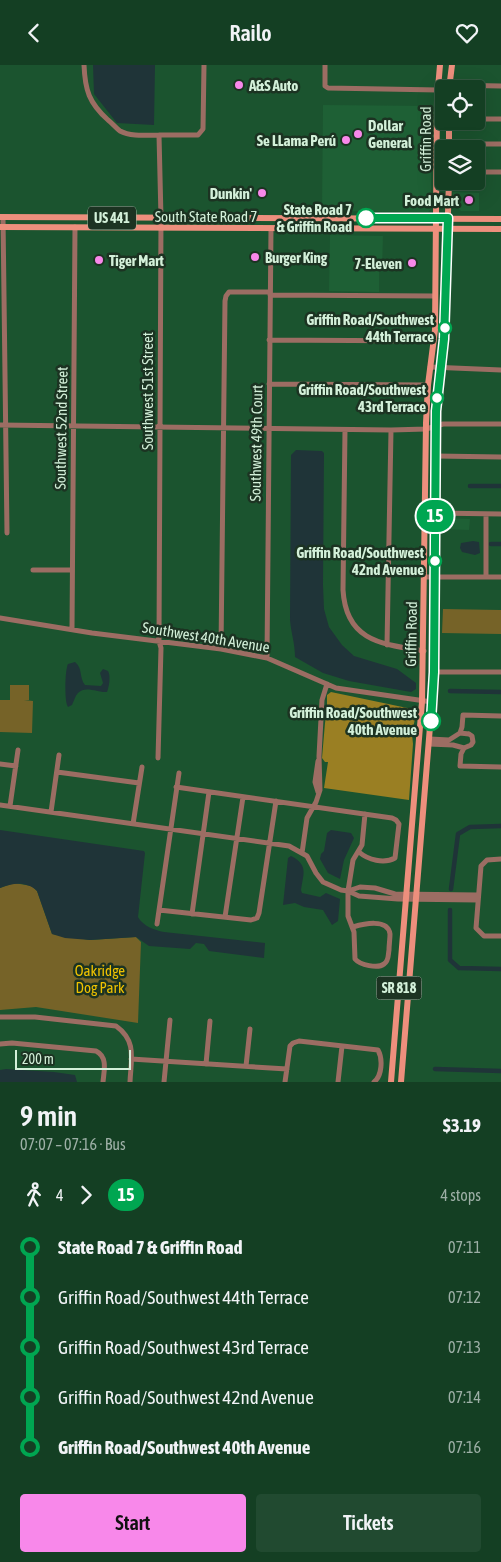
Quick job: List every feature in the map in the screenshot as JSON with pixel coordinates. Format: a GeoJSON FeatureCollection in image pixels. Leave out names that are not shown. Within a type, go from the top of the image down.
{"type":"FeatureCollection","features":[{"type":"Feature","properties":{"kind":"main road","name":"Griffin Road"},"geometry":{"type":"LineString","coordinates":[[439,80],[440,65]]}},
{"type":"Feature","properties":{"kind":"main road"},"geometry":{"type":"LineString","coordinates":[[450,80],[452,65]]}},
{"type":"Feature","properties":{"kind":"main road","name":"Griffin Road"},"geometry":{"type":"LineString","coordinates":[[391,1082],[422,702],[426,429],[428,385],[434,341],[438,130]]}},
{"type":"Feature","properties":{"kind":"main road","name":"Griffin Road"},"geometry":{"type":"LineString","coordinates":[[401,1082],[434,672],[436,426],[445,330],[449,190]]}},
{"type":"Feature","properties":{"kind":"main road","name":"South State Road 7"},"geometry":{"type":"LineString","coordinates":[[2,217],[501,219]]}},
{"type":"Feature","properties":{"kind":"main road"},"geometry":{"type":"LineString","coordinates":[[257,229],[265,224],[270,217]]}},
{"type":"Feature","properties":{"kind":"main road"},"geometry":{"type":"LineString","coordinates":[[270,228],[276,221],[285,217]]}},
{"type":"Feature","properties":{"kind":"main road","name":"South State Road 7"},"geometry":{"type":"LineString","coordinates":[[2,227],[501,229]]}},
{"type":"Feature","properties":{"kind":"street"},"geometry":{"type":"LineString","coordinates":[[84,65],[84,83],[89,98],[103,116],[120,131],[130,134],[159,135],[198,135],[204,129],[204,65]]}},
{"type":"Feature","properties":{"kind":"street"},"geometry":{"type":"LineString","coordinates":[[325,65],[325,86],[328,88],[435,89]]}},
{"type":"Feature","properties":{"kind":"street"},"geometry":{"type":"LineString","coordinates":[[485,86],[501,86]]}},
{"type":"Feature","properties":{"kind":"street"},"geometry":{"type":"LineString","coordinates":[[485,119],[501,119]]}},
{"type":"Feature","properties":{"kind":"street","name":"Southwest 51st Street"},"geometry":{"type":"LineString","coordinates":[[158,758],[161,648],[159,641],[161,218],[159,135]]}},
{"type":"Feature","properties":{"kind":"street"},"geometry":{"type":"LineString","coordinates":[[485,145],[501,144]]}},
{"type":"Feature","properties":{"kind":"street"},"geometry":{"type":"LineString","coordinates":[[485,171],[501,171]]}},
{"type":"Feature","properties":{"kind":"street"},"geometry":{"type":"LineString","coordinates":[[2,217],[2,425],[7,533]]}},
{"type":"Feature","properties":{"kind":"street","name":"Southwest 52nd Street"},"geometry":{"type":"LineString","coordinates":[[72,629],[75,227]]}},
{"type":"Feature","properties":{"kind":"street","name":"Southwest 49th Court"},"geometry":{"type":"LineString","coordinates":[[267,657],[270,228]]}},
{"type":"Feature","properties":{"kind":"street"},"geometry":{"type":"LineString","coordinates":[[221,649],[226,295],[229,292],[435,296]]}},
{"type":"Feature","properties":{"kind":"street"},"geometry":{"type":"LineString","coordinates":[[269,340],[434,341]]}},
{"type":"Feature","properties":{"kind":"street"},"geometry":{"type":"LineString","coordinates":[[430,367],[501,370]]}},
{"type":"Feature","properties":{"kind":"street"},"geometry":{"type":"LineString","coordinates":[[269,384],[428,385]]}},
{"type":"Feature","properties":{"kind":"street"},"geometry":{"type":"LineString","coordinates":[[2,425],[391,430],[426,429],[442,424],[501,424]]}},
{"type":"Feature","properties":{"kind":"street"},"geometry":{"type":"LineString","coordinates":[[346,430],[343,595],[346,609],[356,628],[372,641],[424,651]]}},
{"type":"Feature","properties":{"kind":"street"},"geometry":{"type":"LineString","coordinates":[[387,645],[391,430]]}},
{"type":"Feature","properties":{"kind":"street"},"geometry":{"type":"LineString","coordinates":[[436,457],[501,457]]}},
{"type":"Feature","properties":{"kind":"street"},"geometry":{"type":"LineString","coordinates":[[436,513],[501,514]]}},
{"type":"Feature","properties":{"kind":"street"},"geometry":{"type":"LineString","coordinates":[[486,514],[486,577]]}},
{"type":"Feature","properties":{"kind":"street"},"geometry":{"type":"LineString","coordinates":[[33,570],[72,570]]}},
{"type":"Feature","properties":{"kind":"street"},"geometry":{"type":"LineString","coordinates":[[424,577],[501,577]]}},
{"type":"Feature","properties":{"kind":"street","name":"Southwest 40th Avenue"},"geometry":{"type":"LineString","coordinates":[[0,618],[267,657],[327,684],[350,691],[432,702]]}},
{"type":"Feature","properties":{"kind":"street"},"geometry":{"type":"LineString","coordinates":[[434,672],[501,672]]}},
{"type":"Feature","properties":{"kind":"street"},"geometry":{"type":"LineString","coordinates":[[302,853],[308,818],[318,795],[322,700],[327,684]]}},
{"type":"Feature","properties":{"kind":"street"},"geometry":{"type":"LineString","coordinates":[[429,741],[449,740],[460,733],[463,715],[501,716]]}},
{"type":"Feature","properties":{"kind":"street"},"geometry":{"type":"LineString","coordinates":[[462,727],[472,736],[473,742],[461,754],[460,766],[501,767]]}},
{"type":"Feature","properties":{"kind":"street"},"geometry":{"type":"LineString","coordinates":[[460,733],[468,734]]}},
{"type":"Feature","properties":{"kind":"street"},"geometry":{"type":"LineString","coordinates":[[429,741],[466,747]]}},
{"type":"Feature","properties":{"kind":"street"},"geometry":{"type":"LineString","coordinates":[[457,746],[461,754]]}},
{"type":"Feature","properties":{"kind":"street"},"geometry":{"type":"LineString","coordinates":[[10,806],[18,750]]}},
{"type":"Feature","properties":{"kind":"street"},"geometry":{"type":"LineString","coordinates":[[51,811],[59,755]]}},
{"type":"Feature","properties":{"kind":"street"},"geometry":{"type":"LineString","coordinates":[[0,764],[16,766]]}},
{"type":"Feature","properties":{"kind":"street"},"geometry":{"type":"LineString","coordinates":[[133,824],[142,767]]}},
{"type":"Feature","properties":{"kind":"street"},"geometry":{"type":"LineString","coordinates":[[57,772],[139,783]]}},
{"type":"Feature","properties":{"kind":"street"},"geometry":{"type":"LineString","coordinates":[[157,924],[179,773]]}},
{"type":"Feature","properties":{"kind":"street"},"geometry":{"type":"LineString","coordinates":[[176,787],[396,820],[399,824],[396,858],[392,860],[376,860],[359,852]]}},
{"type":"Feature","properties":{"kind":"street"},"geometry":{"type":"LineString","coordinates":[[192,914],[209,792]]}},
{"type":"Feature","properties":{"kind":"street"},"geometry":{"type":"LineString","coordinates":[[225,917],[243,797]]}},
{"type":"Feature","properties":{"kind":"street"},"geometry":{"type":"LineString","coordinates":[[159,910],[251,920],[257,918],[276,801]]}},
{"type":"Feature","properties":{"kind":"street"},"geometry":{"type":"LineString","coordinates":[[0,805],[288,847],[307,856],[323,882],[359,896],[478,898]]}},
{"type":"Feature","properties":{"kind":"street"},"geometry":{"type":"LineString","coordinates":[[353,927],[370,923],[384,925],[388,928],[390,934],[388,960],[384,964],[380,966],[358,962],[355,959],[355,935],[348,916],[348,891],[353,860],[362,845],[365,814]]}},
{"type":"Feature","properties":{"kind":"street"},"geometry":{"type":"LineString","coordinates":[[501,859],[485,861],[481,867],[476,928],[484,936],[501,936]]}},
{"type":"Feature","properties":{"kind":"street"},"geometry":{"type":"LineString","coordinates":[[348,891],[360,887],[375,888],[407,897]]}},
{"type":"Feature","properties":{"kind":"street"},"geometry":{"type":"LineString","coordinates":[[0,1017],[35,1017],[116,1026],[124,1032],[130,1042],[130,1082]]}},
{"type":"Feature","properties":{"kind":"street"},"geometry":{"type":"LineString","coordinates":[[164,1082],[170,1020]]}},
{"type":"Feature","properties":{"kind":"street"},"geometry":{"type":"LineString","coordinates":[[206,1064],[210,1021]]}},
{"type":"Feature","properties":{"kind":"street"},"geometry":{"type":"LineString","coordinates":[[246,1066],[250,1029]]}},
{"type":"Feature","properties":{"kind":"street"},"geometry":{"type":"LineString","coordinates":[[285,1082],[289,1048],[293,1043],[299,1041],[378,1051],[381,1057],[376,1081]]}},
{"type":"Feature","properties":{"kind":"street"},"geometry":{"type":"LineString","coordinates":[[0,1044],[12,1043],[96,1051],[101,1053],[104,1059],[103,1082]]}},
{"type":"Feature","properties":{"kind":"street"},"geometry":{"type":"LineString","coordinates":[[338,1082],[342,1046]]}},
{"type":"Feature","properties":{"kind":"street"},"geometry":{"type":"LineString","coordinates":[[131,1059],[287,1069]]}},
{"type":"Feature","properties":{"kind":"shaded area"},"geometry":{"type":"Polygon","coordinates":[[[323,105],[431,106],[431,209],[428,212],[322,211],[323,105]]]}},
{"type":"Feature","properties":{"kind":"shaded area"},"geometry":{"type":"Polygon","coordinates":[[[453,192],[479,193],[479,211],[461,211],[453,203],[453,192]]]}},
{"type":"Feature","properties":{"kind":"shaded area"},"geometry":{"type":"Polygon","coordinates":[[[330,235],[383,236],[382,269],[379,269],[379,292],[329,291],[330,235]]]}},
{"type":"Feature","properties":{"kind":"shaded area"},"geometry":{"type":"Polygon","coordinates":[[[442,518],[470,519],[469,530],[442,529],[442,518]]]}},
{"type":"Feature","properties":{"kind":"shaded area"},"geometry":{"type":"Polygon","coordinates":[[[331,692],[412,709],[417,708],[412,734],[409,800],[324,788],[328,762],[325,762],[322,758],[326,717],[333,714],[332,709],[327,707],[327,695],[331,692]]]}},
{"type":"Feature","properties":{"kind":"green space"},"geometry":{"type":"Polygon","coordinates":[[[443,609],[501,610],[501,634],[442,633],[443,609]]]}},
{"type":"Feature","properties":{"kind":"green space"},"geometry":{"type":"Polygon","coordinates":[[[10,685],[29,685],[29,700],[24,700],[33,701],[32,733],[0,732],[0,700],[10,700],[10,685]]]}},
{"type":"Feature","properties":{"kind":"green space","name":"Oakridge Dog Park"},"geometry":{"type":"Polygon","coordinates":[[[14,883],[32,886],[37,891],[52,934],[90,940],[136,937],[141,942],[138,1023],[36,1007],[0,1010],[0,888],[14,883]]]}},
{"type":"Feature","properties":{"kind":"water"},"geometry":{"type":"Polygon","coordinates":[[[93,65],[155,65],[154,125],[117,123],[94,94],[93,65]]]}},
{"type":"Feature","properties":{"kind":"water"},"geometry":{"type":"Polygon","coordinates":[[[296,450],[322,451],[324,453],[323,585],[324,609],[329,627],[342,645],[354,656],[397,669],[416,683],[416,689],[411,692],[349,681],[323,673],[295,657],[290,620],[291,455],[296,450]]]}},
{"type":"Feature","properties":{"kind":"water"},"geometry":{"type":"Polygon","coordinates":[[[479,542],[480,553],[475,555],[462,552],[460,548],[461,543],[479,542]]]}},
{"type":"Feature","properties":{"kind":"water"},"geometry":{"type":"Polygon","coordinates":[[[75,662],[79,667],[85,685],[101,686],[103,683],[100,673],[103,669],[108,671],[110,679],[107,692],[88,689],[81,691],[76,696],[72,705],[68,707],[65,693],[66,672],[68,664],[75,662]]]}},
{"type":"Feature","properties":{"kind":"water"},"geometry":{"type":"Polygon","coordinates":[[[0,830],[144,851],[138,917],[143,923],[153,929],[164,932],[265,943],[264,958],[209,951],[204,944],[196,943],[190,949],[149,946],[136,937],[90,940],[65,938],[52,934],[37,891],[24,884],[0,888],[0,830]]]}},
{"type":"Feature","properties":{"kind":"water"},"geometry":{"type":"Polygon","coordinates":[[[331,830],[351,833],[354,838],[344,860],[340,879],[328,873],[320,859],[324,851],[327,833],[331,830]]]}},
{"type":"Feature","properties":{"kind":"water"},"geometry":{"type":"Polygon","coordinates":[[[291,856],[297,859],[303,866],[302,893],[320,897],[326,893],[340,899],[338,921],[332,925],[323,910],[304,907],[295,903],[283,905],[288,858],[291,856]]]}},
{"type":"Feature","properties":{"kind":"water"},"geometry":{"type":"Polygon","coordinates":[[[0,1070],[75,1075],[77,1082],[0,1082],[0,1070]]]}},
{"type":"Feature","properties":{"kind":"waterway"},"geometry":{"type":"LineString","coordinates":[[470,486],[501,486]]}},
{"type":"Feature","properties":{"kind":"waterway"},"geometry":{"type":"LineString","coordinates":[[491,544],[501,544]]}},
{"type":"Feature","properties":{"kind":"waterway"},"geometry":{"type":"LineString","coordinates":[[450,691],[501,692]]}},
{"type":"Feature","properties":{"kind":"waterway"},"geometry":{"type":"LineString","coordinates":[[451,889],[458,834],[470,827],[501,826]]}},
{"type":"Feature","properties":{"kind":"waterway"},"geometry":{"type":"LineString","coordinates":[[450,910],[450,960],[459,968],[501,969]]}},
{"type":"Feature","properties":{"kind":"waterway"},"geometry":{"type":"LineString","coordinates":[[435,1069],[501,1071]]}},
{"type":"Feature","properties":{"kind":"bus line","name":"15"},"geometry":{"type":"LineString","coordinates":[[366,218],[448,218],[444,339],[436,411],[434,672],[431,721]]}},
{"type":"Feature","properties":{"kind":"place","name":"A&S Auto"},"geometry":{"type":"Point","coordinates":[239,85]}},
{"type":"Feature","properties":{"kind":"place","name":"Dollar General"},"geometry":{"type":"Point","coordinates":[358,134]}},
{"type":"Feature","properties":{"kind":"place","name":"Se LLama Perú"},"geometry":{"type":"Point","coordinates":[346,140]}},
{"type":"Feature","properties":{"kind":"place","name":"Dunkin'"},"geometry":{"type":"Point","coordinates":[262,193]}},
{"type":"Feature","properties":{"kind":"place","name":"Food Mart"},"geometry":{"type":"Point","coordinates":[469,200]}},
{"type":"Feature","properties":{"kind":"place","name":"State Road 7 & Griffin Road"},"geometry":{"type":"Point","coordinates":[366,218]}},
{"type":"Feature","properties":{"kind":"place","name":"Burger King"},"geometry":{"type":"Point","coordinates":[255,257]}},
{"type":"Feature","properties":{"kind":"place","name":"Tiger Mart"},"geometry":{"type":"Point","coordinates":[99,260]}},
{"type":"Feature","properties":{"kind":"place","name":"7-Eleven"},"geometry":{"type":"Point","coordinates":[412,263]}},
{"type":"Feature","properties":{"kind":"place","name":"Griffin Road/Southwest 44th Terrace"},"geometry":{"type":"Point","coordinates":[445,328]}},
{"type":"Feature","properties":{"kind":"place","name":"Griffin Road/Southwest 43rd Terrace"},"geometry":{"type":"Point","coordinates":[437,398]}},
{"type":"Feature","properties":{"kind":"place","name":"Griffin Road/Southwest 42nd Avenue"},"geometry":{"type":"Point","coordinates":[435,561]}},
{"type":"Feature","properties":{"kind":"place","name":"Griffin Road/Southwest 40th Avenue"},"geometry":{"type":"Point","coordinates":[431,721]}}]}
